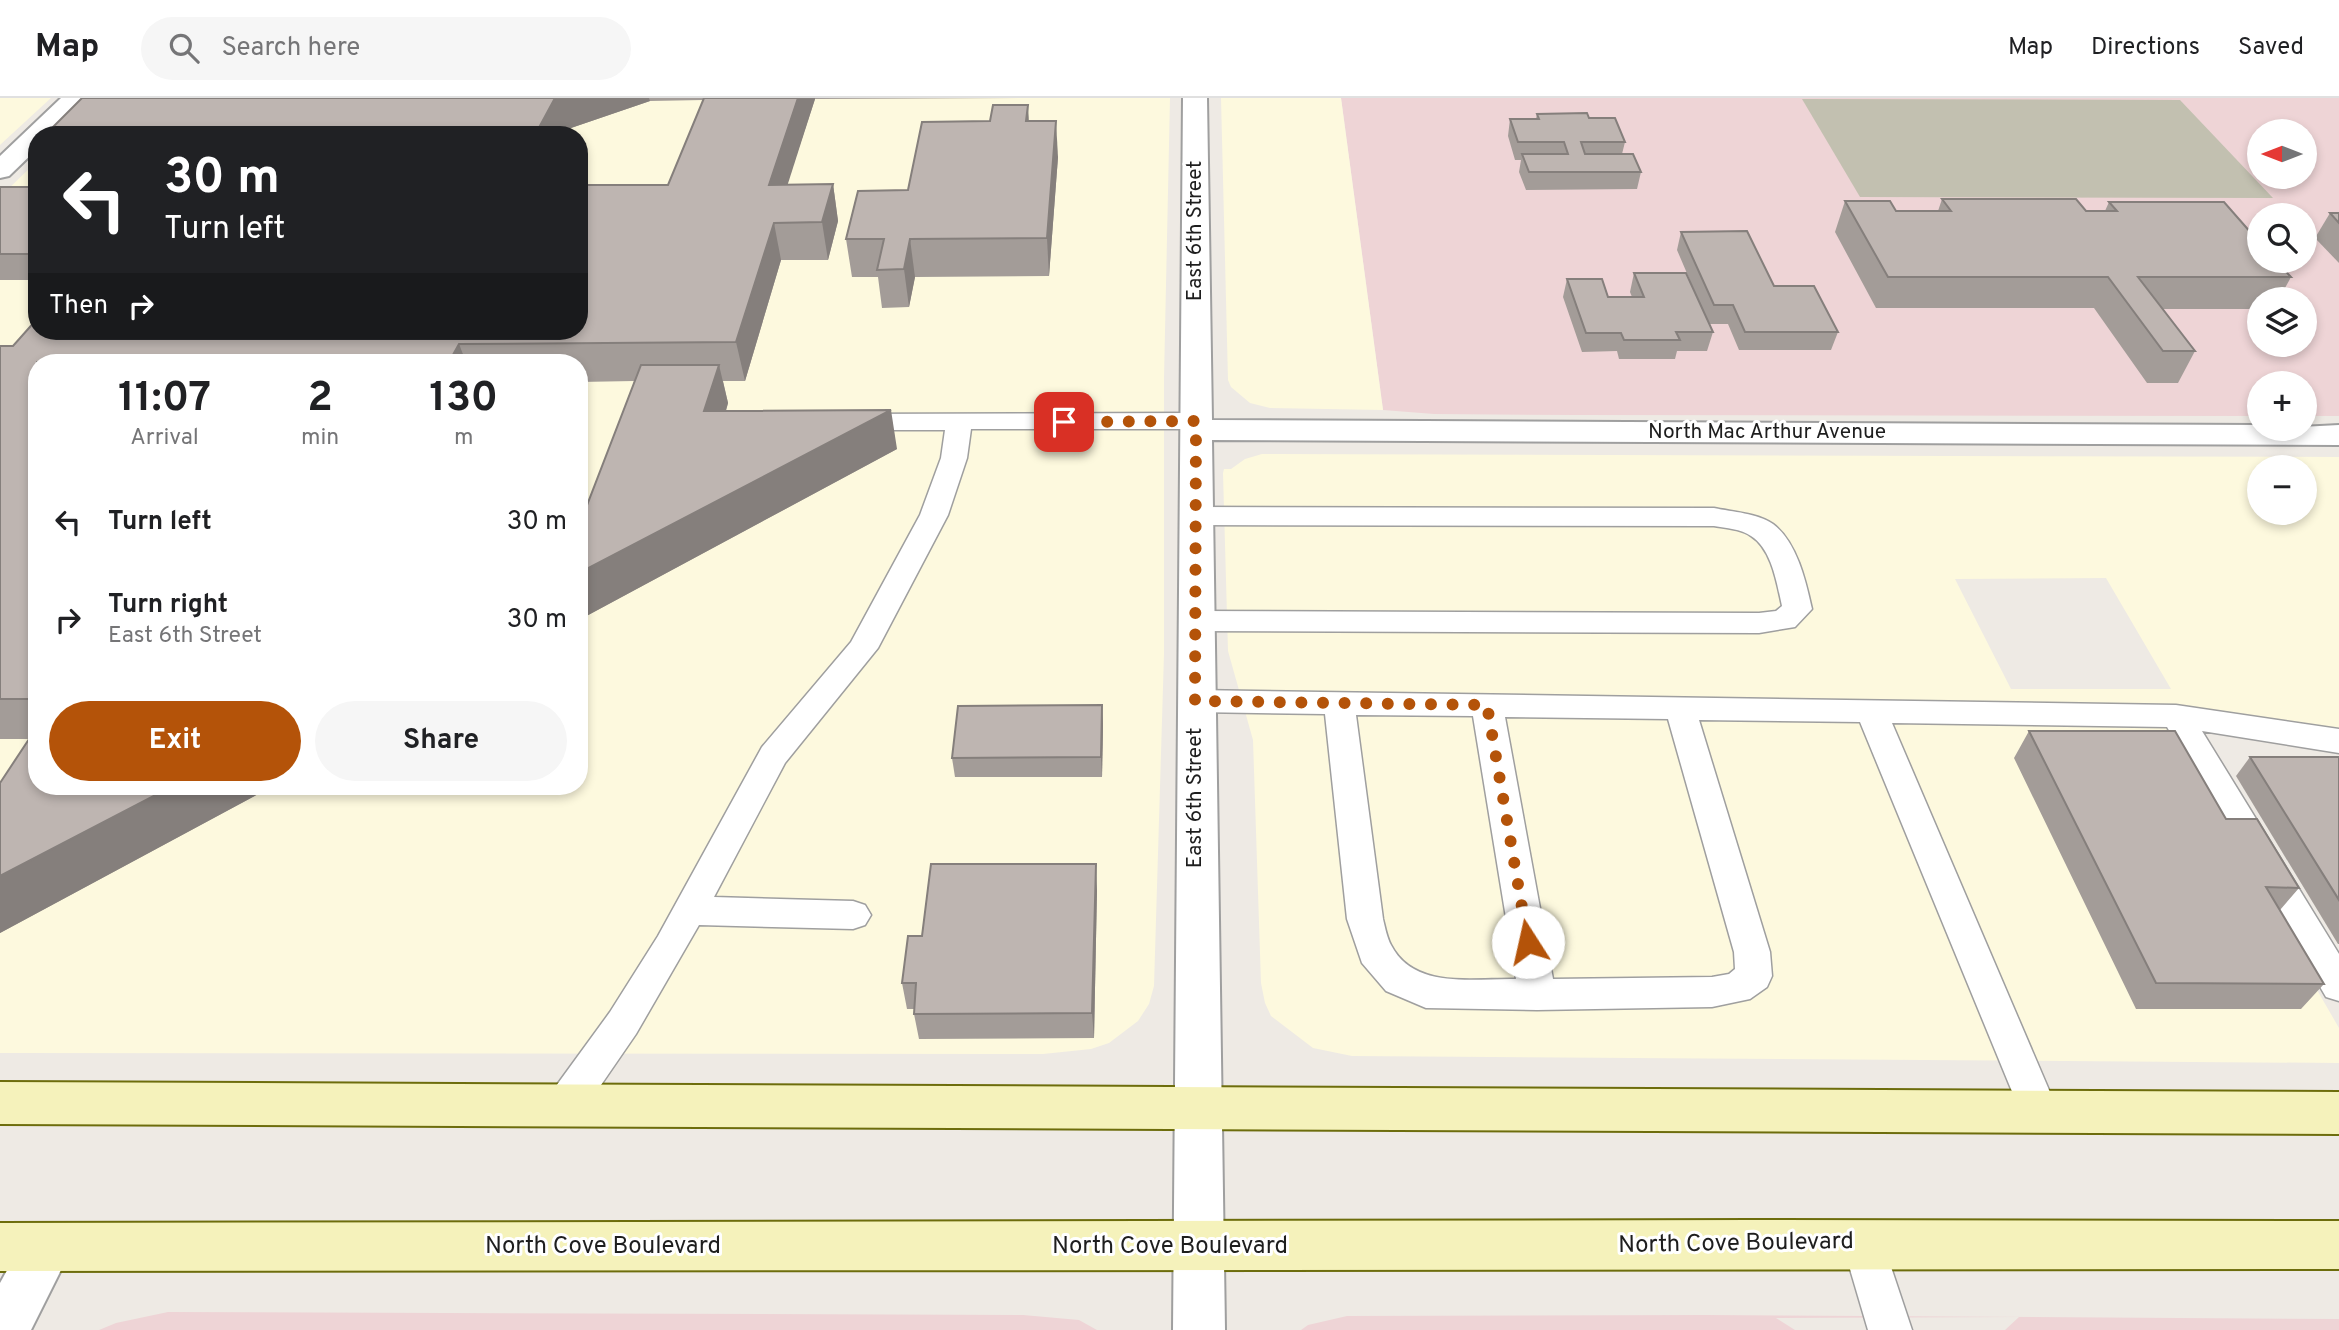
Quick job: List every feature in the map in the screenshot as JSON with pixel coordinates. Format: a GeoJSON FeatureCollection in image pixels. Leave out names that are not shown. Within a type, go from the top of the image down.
{"type":"FeatureCollection","features":[{"type":"Feature","properties":{"kind":"main road"},"geometry":{"type":"LineString","coordinates":[[0,1103],[2339,1113]]}},
{"type":"Feature","properties":{"kind":"main road","name":"North Cove Boulevard"},"geometry":{"type":"LineString","coordinates":[[23,1247],[1199,1247],[1863,1242],[2339,1245]]}},
{"type":"Feature","properties":{"kind":"street"},"geometry":{"type":"LineString","coordinates":[[46,126],[75,98]]}},
{"type":"Feature","properties":{"kind":"street","name":"East 6th Street"},"geometry":{"type":"LineString","coordinates":[[1195,98],[1199,1330]]}},
{"type":"Feature","properties":{"kind":"street"},"geometry":{"type":"LineString","coordinates":[[0,170],[28,143]]}},
{"type":"Feature","properties":{"kind":"street","name":"North Mac Arthur Avenue"},"geometry":{"type":"LineString","coordinates":[[1196,426],[2339,435]]}},
{"type":"Feature","properties":{"kind":"street"},"geometry":{"type":"LineString","coordinates":[[3,1330],[23,1247]]}},
{"type":"Feature","properties":{"kind":"lane","name":"North Mac Arthur Avenue"},"geometry":{"type":"LineString","coordinates":[[826,421],[1196,426]]}},
{"type":"Feature","properties":{"kind":"lane"},"geometry":{"type":"LineString","coordinates":[[565,1105],[623,1023],[671,946],[716,857],[774,755],[863,649],[934,515],[954,458],[959,423]]}},
{"type":"Feature","properties":{"kind":"lane"},"geometry":{"type":"LineString","coordinates":[[1196,516],[1714,517],[1761,530],[1773,540],[1793,588],[1797,609],[1784,620],[1759,623],[1196,621]]}},
{"type":"Feature","properties":{"kind":"lane"},"geometry":{"type":"LineString","coordinates":[[1195,701],[2176,716],[2339,741]]}},
{"type":"Feature","properties":{"kind":"lane"},"geometry":{"type":"LineString","coordinates":[[1339,703],[1365,919],[1376,953],[1399,980],[1426,993],[1537,995],[1712,992],[1737,988],[1754,976],[1752,952],[1680,708]]}},
{"type":"Feature","properties":{"kind":"lane"},"geometry":{"type":"LineString","coordinates":[[1487,705],[1537,995]]}},
{"type":"Feature","properties":{"kind":"lane"},"geometry":{"type":"LineString","coordinates":[[1871,711],[2039,1111]]}},
{"type":"Feature","properties":{"kind":"lane"},"geometry":{"type":"LineString","coordinates":[[2176,716],[2339,985]]}},
{"type":"Feature","properties":{"kind":"lane"},"geometry":{"type":"LineString","coordinates":[[690,911],[853,915]]}},
{"type":"Feature","properties":{"kind":"lane"},"geometry":{"type":"LineString","coordinates":[[1863,1242],[1890,1330]]}},
{"type":"Feature","properties":{"kind":"shaded area"},"geometry":{"type":"Polygon","coordinates":[[[0,98],[51,98],[0,145],[0,98]]]}},
{"type":"Feature","properties":{"kind":"shaded area"},"geometry":{"type":"Polygon","coordinates":[[[101,98],[1170,98],[1164,378],[1164,654],[1154,986],[1149,1004],[1138,1021],[1109,1043],[1091,1049],[1043,1054],[0,1053],[0,197],[28,170],[28,340],[588,340],[588,126],[73,126],[101,98]]]}},
{"type":"Feature","properties":{"kind":"shaded area"},"geometry":{"type":"Polygon","coordinates":[[[1221,98],[1341,98],[1383,410],[1270,408],[1250,403],[1231,387],[1228,380],[1221,98]]]}},
{"type":"Feature","properties":{"kind":"shaded area"},"geometry":{"type":"Polygon","coordinates":[[[1341,98],[2339,98],[2339,416],[2317,416],[2317,371],[2247,371],[2247,416],[1434,414],[1383,410],[1341,98]]]}},
{"type":"Feature","properties":{"kind":"shaded area"},"geometry":{"type":"Polygon","coordinates":[[[1802,99],[2180,100],[2247,171],[2247,189],[2264,189],[2273,198],[1860,197],[1802,99]]]}},
{"type":"Feature","properties":{"kind":"shaded area"},"geometry":{"type":"Polygon","coordinates":[[[1262,454],[2247,457],[2247,525],[2317,525],[2317,457],[2339,457],[2339,728],[2168,732],[2339,1028],[2339,1063],[1352,1056],[1313,1048],[1271,1016],[1261,983],[1253,740],[1228,651],[1223,473],[1224,469],[1231,469],[1245,459],[1262,454]],[[2106,578],[1955,579],[2011,689],[2171,689],[2106,578]]]}},
{"type":"Feature","properties":{"kind":"shaded area"},"geometry":{"type":"Polygon","coordinates":[[[168,1312],[1023,1315],[1079,1320],[1097,1330],[99,1330],[116,1323],[168,1312]]]}},
{"type":"Feature","properties":{"kind":"shaded area"},"geometry":{"type":"Polygon","coordinates":[[[1706,1315],[2339,1319],[2339,1330],[2005,1330],[2019,1317],[1776,1318],[1795,1330],[1301,1330],[1308,1325],[1347,1316],[1706,1315]]]}},
{"type":"Feature","properties":{"kind":"building"},"geometry":{"type":"Polygon","coordinates":[[[82,98],[555,98],[540,126],[54,126],[82,98]]]}},
{"type":"Feature","properties":{"kind":"building"},"geometry":{"type":"Polygon","coordinates":[[[704,98],[798,98],[769,185],[833,184],[822,222],[774,223],[736,342],[459,344],[453,354],[28,354],[28,699],[0,699],[0,346],[13,346],[28,329],[28,340],[588,340],[588,185],[668,185],[704,98]]]}},
{"type":"Feature","properties":{"kind":"building"},"geometry":{"type":"Polygon","coordinates":[[[993,105],[1028,105],[1026,121],[1056,121],[1047,238],[910,239],[904,269],[877,270],[884,239],[846,239],[858,191],[908,190],[922,122],[990,121],[993,105]]]}},
{"type":"Feature","properties":{"kind":"building"},"geometry":{"type":"Polygon","coordinates":[[[1587,113],[1589,118],[1615,118],[1625,142],[1581,142],[1585,154],[1633,154],[1641,172],[1529,172],[1522,154],[1568,154],[1564,142],[1518,142],[1510,119],[1539,119],[1537,114],[1587,113]]]}},
{"type":"Feature","properties":{"kind":"building"},"geometry":{"type":"Polygon","coordinates":[[[0,187],[28,187],[28,254],[0,254],[0,187]]]}},
{"type":"Feature","properties":{"kind":"building"},"geometry":{"type":"Polygon","coordinates":[[[1942,199],[2076,199],[2086,211],[2117,211],[2109,202],[2224,202],[2247,228],[2247,273],[2287,273],[2291,277],[2138,277],[2195,351],[2163,351],[2108,277],[1888,277],[1845,201],[1890,201],[1896,211],[1951,211],[1942,199]]]}},
{"type":"Feature","properties":{"kind":"building"},"geometry":{"type":"Polygon","coordinates":[[[2330,213],[2339,213],[2339,223],[2330,213]]]}},
{"type":"Feature","properties":{"kind":"building"},"geometry":{"type":"Polygon","coordinates":[[[1747,231],[1774,286],[1814,286],[1838,332],[1745,332],[1733,305],[1714,305],[1681,232],[1747,231]]]}},
{"type":"Feature","properties":{"kind":"building"},"geometry":{"type":"Polygon","coordinates":[[[1634,273],[1686,273],[1713,332],[1676,332],[1680,340],[1624,340],[1621,333],[1586,333],[1567,279],[1602,279],[1608,297],[1644,297],[1634,273]]]}},
{"type":"Feature","properties":{"kind":"building"},"geometry":{"type":"Polygon","coordinates":[[[641,365],[719,365],[704,411],[891,410],[588,568],[588,503],[641,365]]]}},
{"type":"Feature","properties":{"kind":"building"},"geometry":{"type":"Polygon","coordinates":[[[1102,705],[1101,757],[952,758],[958,706],[1102,705]]]}},
{"type":"Feature","properties":{"kind":"building"},"geometry":{"type":"Polygon","coordinates":[[[2029,731],[2175,731],[2226,819],[2257,819],[2299,888],[2266,887],[2324,984],[2156,983],[2029,731]]]}},
{"type":"Feature","properties":{"kind":"building"},"geometry":{"type":"Polygon","coordinates":[[[28,741],[28,795],[156,795],[0,876],[0,783],[28,741]]]}},
{"type":"Feature","properties":{"kind":"building"},"geometry":{"type":"Polygon","coordinates":[[[2250,757],[2339,757],[2339,900],[2250,757]]]}},
{"type":"Feature","properties":{"kind":"building"},"geometry":{"type":"Polygon","coordinates":[[[931,864],[1096,864],[1092,1013],[914,1014],[916,983],[902,983],[908,936],[922,936],[931,864]]]}},
{"type":"Feature","properties":{"kind":"route"},"geometry":{"type":"LineString","coordinates":[[1064,422],[1196,421],[1195,701],[1487,705],[1528,942]]}}]}
